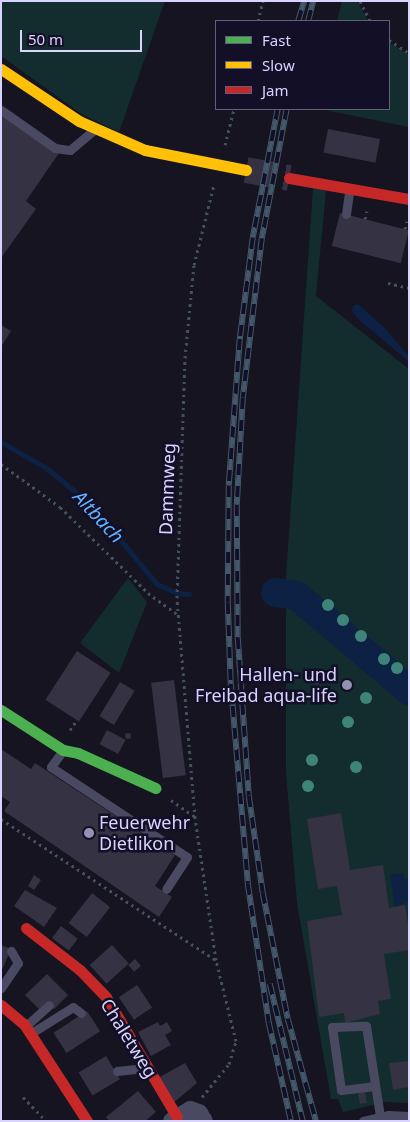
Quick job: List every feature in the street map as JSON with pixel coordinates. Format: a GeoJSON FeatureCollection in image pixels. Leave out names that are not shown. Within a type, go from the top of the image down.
{"type":"FeatureCollection","features":[{"type":"Feature","properties":{"kind":"street"},"geometry":{"type":"LineString","coordinates":[[1,70],[79,122],[145,150],[246,170]]}},
{"type":"Feature","properties":{"kind":"street"},"geometry":{"type":"LineString","coordinates":[[290,178],[409,199]]}},
{"type":"Feature","properties":{"kind":"street"},"geometry":{"type":"LineString","coordinates":[[1,710],[63,750],[78,753],[155,788]]}},
{"type":"Feature","properties":{"kind":"street","name":"Chaletweg"},"geometry":{"type":"LineString","coordinates":[[26,928],[80,970],[106,997],[147,1067],[185,1117]]}},
{"type":"Feature","properties":{"kind":"street"},"geometry":{"type":"LineString","coordinates":[[1,1005],[16,1014],[28,1030],[87,1121]]}},
{"type":"Feature","properties":{"kind":"lane"},"geometry":{"type":"LineString","coordinates":[[1,110],[55,148],[70,150],[96,128]]}},
{"type":"Feature","properties":{"kind":"lane"},"geometry":{"type":"LineString","coordinates":[[346,214],[350,189]]}},
{"type":"Feature","properties":{"kind":"lane"},"geometry":{"type":"LineString","coordinates":[[63,750],[51,768],[187,857],[166,889]]}},
{"type":"Feature","properties":{"kind":"lane"},"geometry":{"type":"LineString","coordinates":[[1,988],[18,963],[12,951]]}},
{"type":"Feature","properties":{"kind":"lane"},"geometry":{"type":"LineString","coordinates":[[28,1030],[49,1005]]}},
{"type":"Feature","properties":{"kind":"lane"},"geometry":{"type":"LineString","coordinates":[[28,1030],[73,1008],[81,1014]]}},
{"type":"Feature","properties":{"kind":"lane"},"geometry":{"type":"LineString","coordinates":[[374,1086],[341,1090],[332,1026],[366,1026],[380,1116]]}},
{"type":"Feature","properties":{"kind":"lane"},"geometry":{"type":"LineString","coordinates":[[117,1071],[138,1071],[147,1067]]}},
{"type":"Feature","properties":{"kind":"lane"},"geometry":{"type":"LineString","coordinates":[[363,1121],[380,1116],[409,1116]]}},
{"type":"Feature","properties":{"kind":"path"},"geometry":{"type":"LineString","coordinates":[[258,20],[263,1]]}},
{"type":"Feature","properties":{"kind":"path"},"geometry":{"type":"LineString","coordinates":[[360,1],[370,20]]}},
{"type":"Feature","properties":{"kind":"path"},"geometry":{"type":"LineString","coordinates":[[390,41],[409,53]]}},
{"type":"Feature","properties":{"kind":"path","name":"Dammweg"},"geometry":{"type":"LineString","coordinates":[[185,1117],[229,1064],[236,1041],[216,960],[195,818],[177,598],[185,358],[194,265],[234,110]]}},
{"type":"Feature","properties":{"kind":"path"},"geometry":{"type":"LineString","coordinates":[[405,229],[407,221]]}},
{"type":"Feature","properties":{"kind":"path"},"geometry":{"type":"LineString","coordinates":[[388,284],[409,288]]}},
{"type":"Feature","properties":{"kind":"path"},"geometry":{"type":"LineString","coordinates":[[1,464],[60,507],[148,593],[178,616]]}},
{"type":"Feature","properties":{"kind":"path"},"geometry":{"type":"LineString","coordinates":[[155,788],[195,818]]}},
{"type":"Feature","properties":{"kind":"path"},"geometry":{"type":"LineString","coordinates":[[1,819],[216,960]]}},
{"type":"Feature","properties":{"kind":"path"},"geometry":{"type":"LineString","coordinates":[[23,1097],[46,1121]]}},
{"type":"Feature","properties":{"kind":"green space"},"geometry":{"type":"Polygon","coordinates":[[[1,1],[165,1],[119,132],[83,115],[1,56],[1,1]]]}},
{"type":"Feature","properties":{"kind":"green space"},"geometry":{"type":"Polygon","coordinates":[[[342,1],[357,1],[367,20],[337,20],[342,1]]]}},
{"type":"Feature","properties":{"kind":"green space"},"geometry":{"type":"Polygon","coordinates":[[[390,43],[409,55],[409,127],[325,110],[390,110],[390,43]]]}},
{"type":"Feature","properties":{"kind":"green space","name":"Hallen- und Freibad aqua-life"},"geometry":{"type":"Polygon","coordinates":[[[313,188],[326,191],[316,296],[409,369],[409,1103],[386,1102],[343,1112],[338,1099],[331,1099],[297,903],[286,773],[286,576],[313,188]]]}},
{"type":"Feature","properties":{"kind":"green space"},"geometry":{"type":"Polygon","coordinates":[[[128,578],[147,602],[119,673],[80,643],[128,578]]]}},
{"type":"Feature","properties":{"kind":"water"},"geometry":{"type":"Polygon","coordinates":[[[358,304],[386,329],[409,357],[409,362],[358,319],[352,311],[353,306],[358,304]]]}},
{"type":"Feature","properties":{"kind":"water"},"geometry":{"type":"Polygon","coordinates":[[[403,873],[404,878],[409,878],[409,902],[395,907],[390,875],[403,873]]]}},
{"type":"Feature","properties":{"kind":"building"},"geometry":{"type":"Polygon","coordinates":[[[1,113],[59,153],[26,201],[36,209],[1,258],[1,113]]]}},
{"type":"Feature","properties":{"kind":"building"},"geometry":{"type":"Polygon","coordinates":[[[328,129],[380,139],[375,163],[323,153],[328,129]]]}},
{"type":"Feature","properties":{"kind":"building"},"geometry":{"type":"Polygon","coordinates":[[[340,213],[409,230],[401,263],[332,246],[340,213]]]}},
{"type":"Feature","properties":{"kind":"building"},"geometry":{"type":"Polygon","coordinates":[[[1,325],[11,331],[1,347],[1,325]]]}},
{"type":"Feature","properties":{"kind":"building"},"geometry":{"type":"Polygon","coordinates":[[[77,651],[111,673],[79,721],[45,700],[77,651]]]}},
{"type":"Feature","properties":{"kind":"building"},"geometry":{"type":"Polygon","coordinates":[[[174,680],[186,775],[163,778],[151,683],[174,680]]]}},
{"type":"Feature","properties":{"kind":"building"},"geometry":{"type":"Polygon","coordinates":[[[120,682],[135,691],[114,725],[99,716],[120,682]]]}},
{"type":"Feature","properties":{"kind":"building"},"geometry":{"type":"Polygon","coordinates":[[[107,730],[126,740],[118,754],[99,744],[107,730]]]}},
{"type":"Feature","properties":{"kind":"building"},"geometry":{"type":"Polygon","coordinates":[[[128,733],[131,736],[128,739],[125,736],[128,733]]]}},
{"type":"Feature","properties":{"kind":"building","name":"Feuerwehr Dietlikon"},"geometry":{"type":"Polygon","coordinates":[[[1,749],[31,769],[35,763],[175,855],[155,886],[172,897],[159,917],[4,811],[10,802],[1,796],[1,749]]]}},
{"type":"Feature","properties":{"kind":"building"},"geometry":{"type":"Polygon","coordinates":[[[341,813],[350,870],[383,865],[389,908],[405,905],[409,930],[409,950],[384,954],[391,999],[378,1001],[380,1014],[345,1023],[344,1013],[319,1017],[307,921],[342,915],[337,886],[318,889],[307,819],[341,813]]]}},
{"type":"Feature","properties":{"kind":"building"},"geometry":{"type":"Polygon","coordinates":[[[34,875],[41,880],[34,890],[28,886],[34,875]]]}},
{"type":"Feature","properties":{"kind":"building"},"geometry":{"type":"Polygon","coordinates":[[[25,890],[57,908],[44,927],[14,906],[25,890]]]}},
{"type":"Feature","properties":{"kind":"building"},"geometry":{"type":"Polygon","coordinates":[[[92,893],[110,907],[87,937],[69,923],[92,893]]]}},
{"type":"Feature","properties":{"kind":"building"},"geometry":{"type":"Polygon","coordinates":[[[61,926],[78,939],[69,951],[52,938],[61,926]]]}},
{"type":"Feature","properties":{"kind":"building"},"geometry":{"type":"Polygon","coordinates":[[[1,945],[11,949],[1,972],[1,945]]]}},
{"type":"Feature","properties":{"kind":"building"},"geometry":{"type":"Polygon","coordinates":[[[112,945],[129,964],[106,984],[90,965],[112,945]]]}},
{"type":"Feature","properties":{"kind":"building"},"geometry":{"type":"Polygon","coordinates":[[[135,959],[141,966],[134,972],[128,965],[135,959]]]}},
{"type":"Feature","properties":{"kind":"building"},"geometry":{"type":"Polygon","coordinates":[[[47,974],[68,995],[54,1009],[48,1003],[40,1010],[25,995],[47,974]]]}},
{"type":"Feature","properties":{"kind":"building"},"geometry":{"type":"Polygon","coordinates":[[[137,985],[152,1007],[134,1020],[119,997],[137,985]]]}},
{"type":"Feature","properties":{"kind":"building"},"geometry":{"type":"Polygon","coordinates":[[[87,1011],[100,1031],[67,1053],[53,1033],[87,1011]]]}},
{"type":"Feature","properties":{"kind":"building"},"geometry":{"type":"Polygon","coordinates":[[[158,1022],[160,1026],[167,1022],[172,1031],[165,1035],[171,1045],[151,1056],[138,1032],[158,1022]]]}},
{"type":"Feature","properties":{"kind":"building"},"geometry":{"type":"Polygon","coordinates":[[[106,1056],[120,1079],[92,1096],[79,1072],[106,1056]]]}},
{"type":"Feature","properties":{"kind":"building"},"geometry":{"type":"Polygon","coordinates":[[[409,1061],[409,1087],[393,1090],[389,1063],[409,1061]]]}},
{"type":"Feature","properties":{"kind":"building"},"geometry":{"type":"Polygon","coordinates":[[[185,1063],[197,1083],[173,1103],[158,1078],[185,1063]]]}},
{"type":"Feature","properties":{"kind":"building"},"geometry":{"type":"Polygon","coordinates":[[[138,1091],[156,1112],[145,1121],[109,1121],[106,1117],[138,1091]]]}},
{"type":"Feature","properties":{"kind":"building"},"geometry":{"type":"Polygon","coordinates":[[[365,1092],[367,1103],[360,1104],[358,1093],[365,1092]]]}},
{"type":"Feature","properties":{"kind":"waterway","name":"Altbach"},"geometry":{"type":"LineString","coordinates":[[1,442],[48,469],[92,506],[157,584],[177,593],[189,594]]}},
{"type":"Feature","properties":{"kind":"waterway","name":"Altbach"},"geometry":{"type":"LineString","coordinates":[[275,592],[296,595],[409,690]]}},
{"type":"Feature","properties":{"kind":"tunnel"},"geometry":{"type":"LineString","coordinates":[[246,170],[289,178]]}},
{"type":"Feature","properties":{"kind":"railway"},"geometry":{"type":"LineString","coordinates":[[298,20],[304,1]]}},
{"type":"Feature","properties":{"kind":"railway"},"geometry":{"type":"LineString","coordinates":[[308,20],[313,1]]}},
{"type":"Feature","properties":{"kind":"railway"},"geometry":{"type":"LineString","coordinates":[[278,110],[253,238],[240,339],[229,486],[228,603],[231,684],[248,884],[269,1023],[291,1121]]}},
{"type":"Feature","properties":{"kind":"railway"},"geometry":{"type":"LineString","coordinates":[[287,110],[262,239],[243,398],[237,505],[238,638],[249,796],[263,893],[288,1019],[316,1121]]}},
{"type":"Feature","properties":{"kind":"railway"},"geometry":{"type":"LineString","coordinates":[[270,984],[303,1121]]}},
{"type":"Feature","properties":{"kind":"traffic: fast"},"geometry":{"type":"LineString","coordinates":[[1,710],[63,750],[78,753],[155,788]]}},
{"type":"Feature","properties":{"kind":"traffic: slow"},"geometry":{"type":"LineString","coordinates":[[1,69],[79,121],[145,150],[246,170]]}},
{"type":"Feature","properties":{"kind":"traffic: jam"},"geometry":{"type":"LineString","coordinates":[[289,178],[409,199]]}},
{"type":"Feature","properties":{"kind":"traffic: jam"},"geometry":{"type":"LineString","coordinates":[[26,928],[80,970],[106,997],[177,1117]]}},
{"type":"Feature","properties":{"kind":"traffic: jam"},"geometry":{"type":"LineString","coordinates":[[1,1005],[24,1024],[87,1121]]}},
{"type":"Feature","properties":{"kind":"place","name":"Hallen- und Freibad aqua-life"},"geometry":{"type":"Point","coordinates":[347,685]}},
{"type":"Feature","properties":{"kind":"place","name":"Feuerwehr Dietlikon"},"geometry":{"type":"Point","coordinates":[89,833]}}]}
